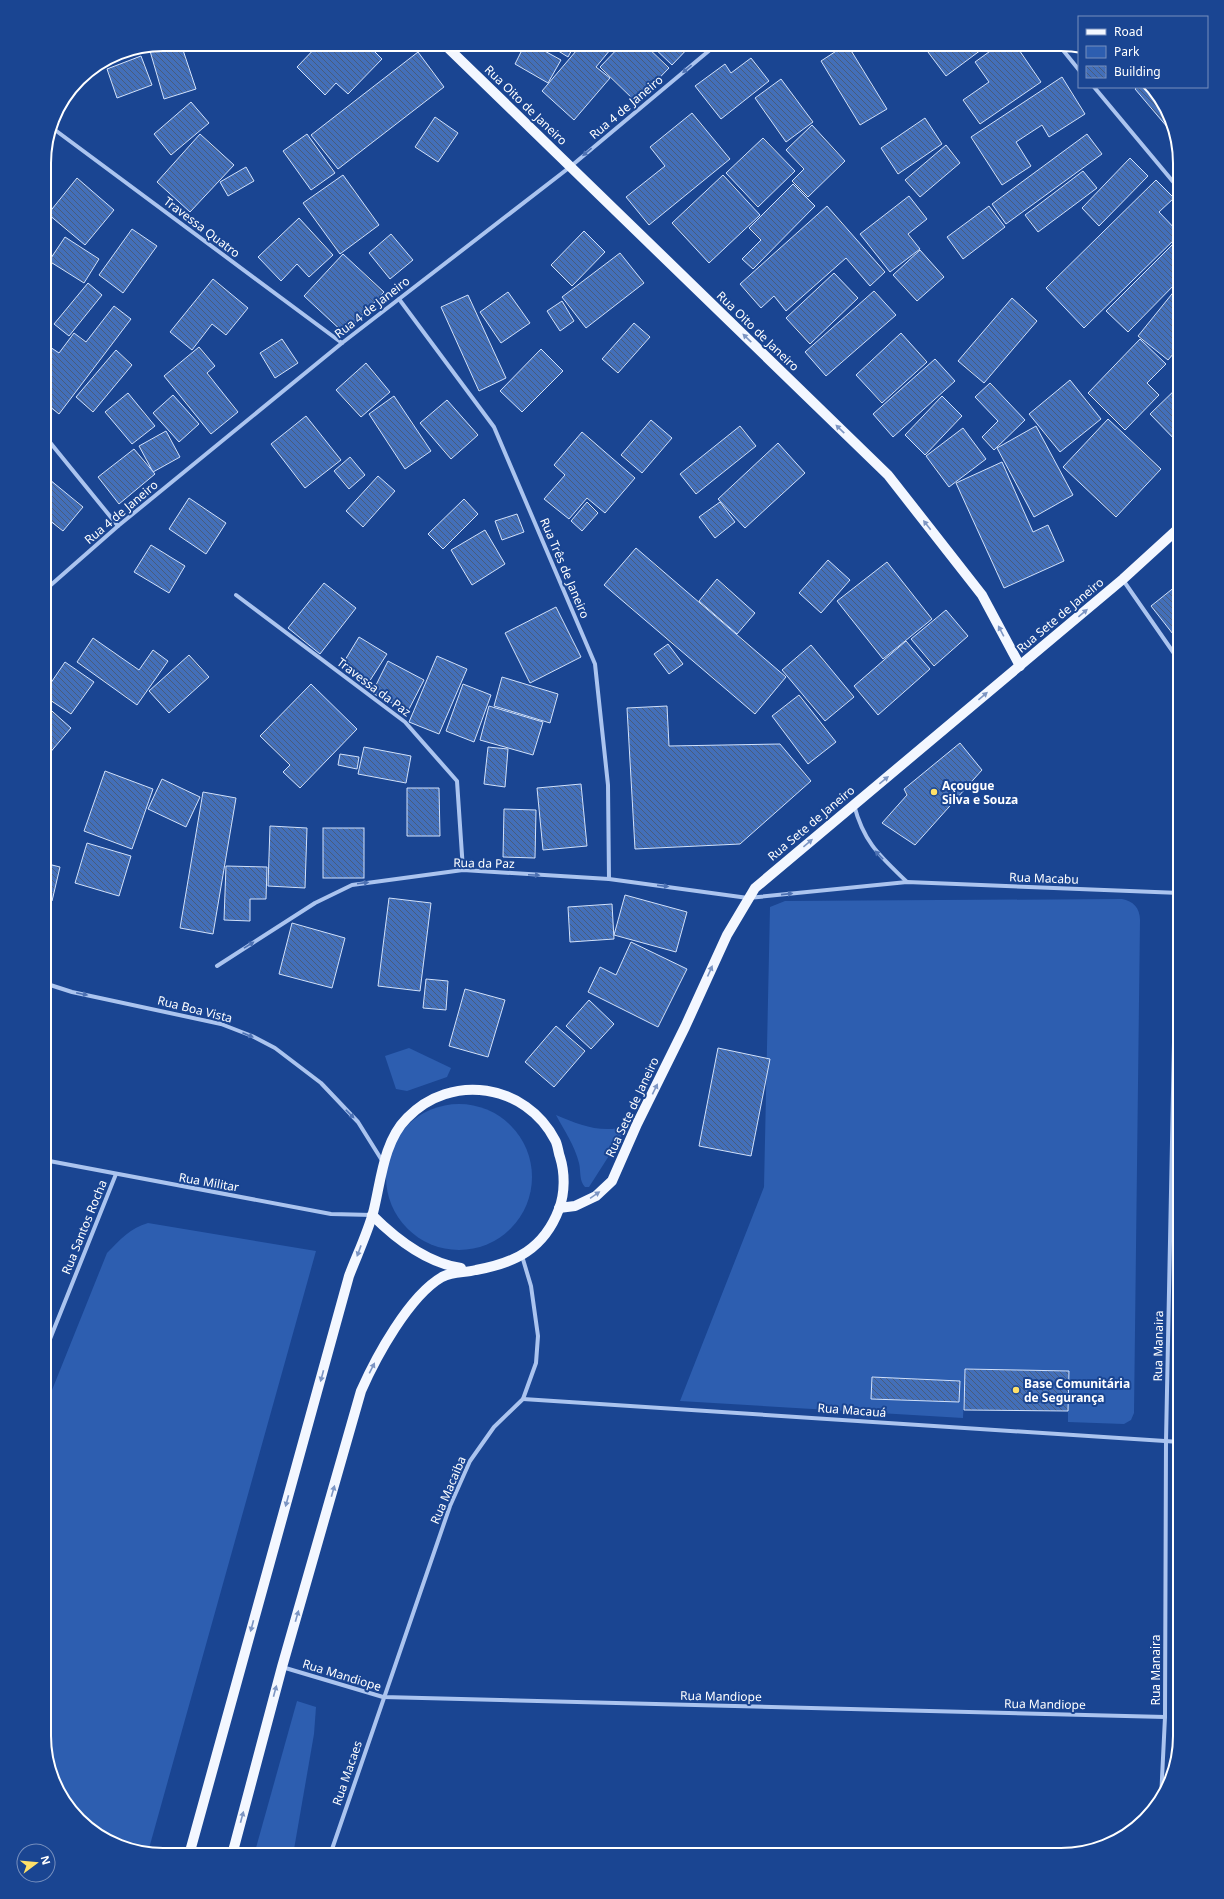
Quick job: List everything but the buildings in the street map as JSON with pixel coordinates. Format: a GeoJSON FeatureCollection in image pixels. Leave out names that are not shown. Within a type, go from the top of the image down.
{"type":"FeatureCollection","features":[{"type":"Feature","properties":{"kind":"main road","name":"Rua Oito de Janeiro"},"geometry":{"type":"LineString","coordinates":[[451,51],[888,475],[982,595],[1020,666]]}},
{"type":"Feature","properties":{"kind":"main road","name":"Rua Sete de Janeiro"},"geometry":{"type":"LineString","coordinates":[[559,1208],[575,1206],[596,1196],[612,1181],[685,1028],[727,935],[748,898],[762,882],[1123,579],[1173,533]]}},
{"type":"Feature","properties":{"kind":"main road"},"geometry":{"type":"LineString","coordinates":[[191,1848],[350,1276],[372,1215],[390,1143],[406,1118],[429,1100],[457,1090],[486,1089],[514,1098],[538,1116],[555,1141],[564,1169],[562,1199],[559,1208],[544,1237],[531,1250],[522,1256],[475,1271],[452,1272],[440,1278],[416,1298],[372,1367],[361,1391],[282,1667],[234,1848]]}},
{"type":"Feature","properties":{"kind":"main road"},"geometry":{"type":"LineString","coordinates":[[372,1215],[391,1234],[419,1252],[446,1266],[475,1271]]}},
{"type":"Feature","properties":{"kind":"street","name":"Rua 4 de Janeiro"},"geometry":{"type":"LineString","coordinates":[[51,585],[118,526],[342,343],[570,167],[709,51]]}},
{"type":"Feature","properties":{"kind":"street"},"geometry":{"type":"LineString","coordinates":[[1064,51],[1078,69]]}},
{"type":"Feature","properties":{"kind":"street"},"geometry":{"type":"LineString","coordinates":[[1095,88],[1173,182]]}},
{"type":"Feature","properties":{"kind":"street","name":"Travessa Quatro"},"geometry":{"type":"LineString","coordinates":[[56,131],[342,343]]}},
{"type":"Feature","properties":{"kind":"street","name":"Rua Três de Janeiro"},"geometry":{"type":"LineString","coordinates":[[399,299],[494,427],[595,664],[608,785],[609,879]]}},
{"type":"Feature","properties":{"kind":"street"},"geometry":{"type":"LineString","coordinates":[[51,444],[118,526]]}},
{"type":"Feature","properties":{"kind":"street"},"geometry":{"type":"LineString","coordinates":[[1123,579],[1173,652]]}},
{"type":"Feature","properties":{"kind":"street","name":"Travessa da Paz"},"geometry":{"type":"LineString","coordinates":[[236,595],[405,722],[456,781],[463,870]]}},
{"type":"Feature","properties":{"kind":"street"},"geometry":{"type":"LineString","coordinates":[[854,805],[859,824],[865,837],[874,850],[907,882]]}},
{"type":"Feature","properties":{"kind":"street","name":"Rua da Paz"},"geometry":{"type":"LineString","coordinates":[[217,966],[315,903],[352,885],[463,870],[609,879],[748,898]]}},
{"type":"Feature","properties":{"kind":"street","name":"Rua Macabu"},"geometry":{"type":"LineString","coordinates":[[748,898],[907,882],[1173,893]]}},
{"type":"Feature","properties":{"kind":"street","name":"Rua Boa Vista"},"geometry":{"type":"LineString","coordinates":[[51,985],[72,992],[221,1024],[252,1036],[275,1048],[321,1084],[358,1122],[385,1164]]}},
{"type":"Feature","properties":{"kind":"street","name":"Rua Manaira"},"geometry":{"type":"LineString","coordinates":[[1162,1784],[1165,1717],[1166,1441],[1173,1121]]}},
{"type":"Feature","properties":{"kind":"street","name":"Rua Militar"},"geometry":{"type":"LineString","coordinates":[[51,1161],[331,1214],[372,1215]]}},
{"type":"Feature","properties":{"kind":"street","name":"Rua Santos Rocha"},"geometry":{"type":"LineString","coordinates":[[51,1336],[116,1174]]}},
{"type":"Feature","properties":{"kind":"street","name":"Rua Macaiba"},"geometry":{"type":"LineString","coordinates":[[383,1698],[450,1506],[470,1461],[494,1427],[523,1399],[536,1363],[538,1336],[530,1286],[522,1256]]}},
{"type":"Feature","properties":{"kind":"street","name":"Rua Macauá"},"geometry":{"type":"LineString","coordinates":[[523,1399],[1173,1442]]}},
{"type":"Feature","properties":{"kind":"street","name":"Rua Mandiope"},"geometry":{"type":"LineString","coordinates":[[282,1667],[383,1698],[1165,1717]]}},
{"type":"Feature","properties":{"kind":"street","name":"Rua Macaes"},"geometry":{"type":"LineString","coordinates":[[332,1848],[383,1698]]}},
{"type":"Feature","properties":{"kind":"green space"},"geometry":{"type":"Polygon","coordinates":[[[1122,899],[1133,903],[1140,916],[1134,1413],[1131,1420],[1124,1424],[1068,1422],[1068,1371],[965,1369],[963,1418],[680,1401],[764,1187],[770,907],[785,901],[1122,899]]]}},
{"type":"Feature","properties":{"kind":"green space"},"geometry":{"type":"Polygon","coordinates":[[[409,1048],[451,1068],[447,1077],[407,1091],[396,1089],[385,1056],[409,1048]]]}},
{"type":"Feature","properties":{"kind":"green space"},"geometry":{"type":"Polygon","coordinates":[[[459,1104],[487,1110],[505,1121],[515,1131],[526,1149],[532,1177],[526,1205],[515,1223],[505,1233],[487,1244],[459,1250],[431,1244],[413,1233],[403,1223],[392,1205],[386,1177],[392,1149],[403,1131],[413,1121],[431,1110],[459,1104]]]}},
{"type":"Feature","properties":{"kind":"green space"},"geometry":{"type":"Polygon","coordinates":[[[556,1115],[582,1125],[600,1129],[628,1126],[589,1187],[585,1187],[583,1185],[575,1150],[556,1115]]]}},
{"type":"Feature","properties":{"kind":"green space"},"geometry":{"type":"Polygon","coordinates":[[[148,1223],[316,1251],[149,1847],[127,1842],[114,1836],[101,1829],[79,1810],[70,1798],[57,1772],[51,1743],[51,1393],[107,1253],[131,1231],[148,1223]]]}},
{"type":"Feature","properties":{"kind":"green space"},"geometry":{"type":"Polygon","coordinates":[[[297,1701],[316,1707],[314,1734],[294,1848],[256,1848],[297,1701]]]}},
{"type":"Feature","properties":{"kind":"place","name":"Açougue Silva e Souza"},"geometry":{"type":"Point","coordinates":[934,792]}},
{"type":"Feature","properties":{"kind":"place","name":"Base Comunitária de Segurança"},"geometry":{"type":"Point","coordinates":[1016,1390]}}]}
